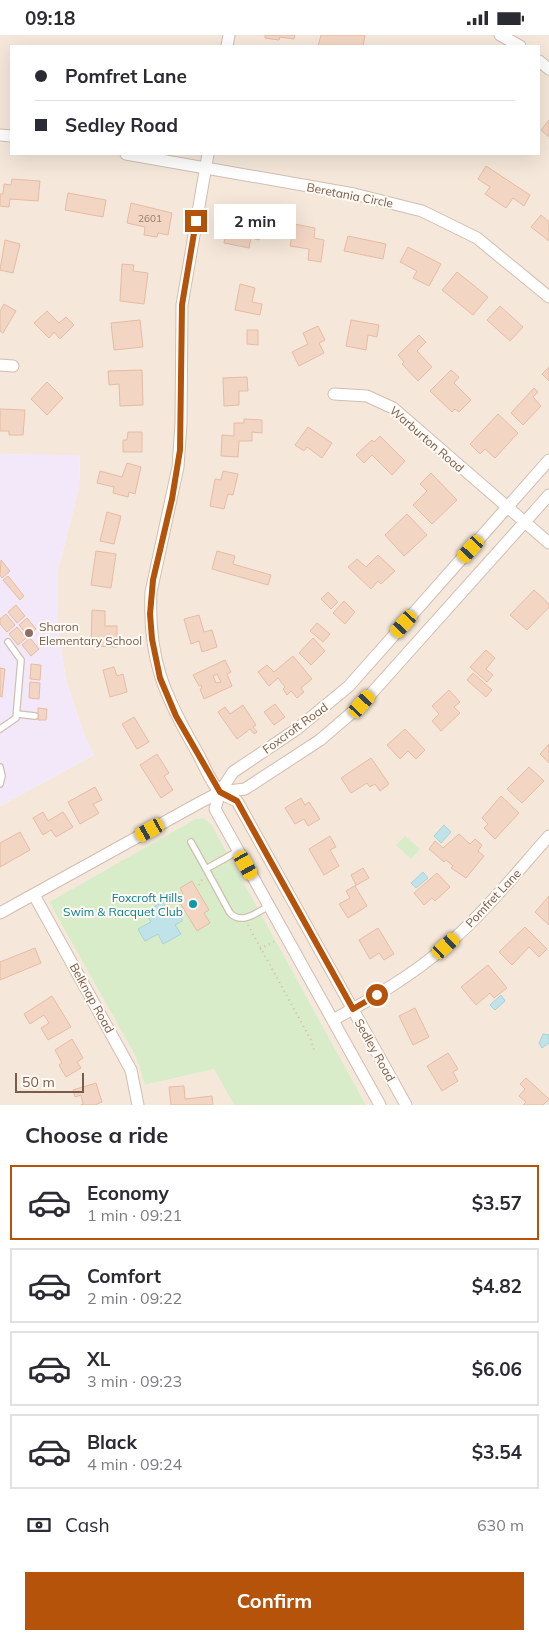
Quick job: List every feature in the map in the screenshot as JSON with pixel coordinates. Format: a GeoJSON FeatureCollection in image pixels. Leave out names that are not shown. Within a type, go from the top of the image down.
{"type":"FeatureCollection","features":[{"type":"Feature","properties":{"kind":"street"},"geometry":{"type":"LineString","coordinates":[[500,35],[518,45]]}},
{"type":"Feature","properties":{"kind":"street","name":"Beretania Circle"},"geometry":{"type":"LineString","coordinates":[[132,155],[354,194],[428,213],[458,227],[488,245],[549,297]]}},
{"type":"Feature","properties":{"kind":"street","name":"Sedley Road"},"geometry":{"type":"LineString","coordinates":[[208,155],[182,305],[181,423],[178,467],[153,580],[150,614],[154,657],[164,689],[176,716],[220,792],[237,801],[406,1105]]}},
{"type":"Feature","properties":{"kind":"street"},"geometry":{"type":"LineString","coordinates":[[0,365],[13,366]]}},
{"type":"Feature","properties":{"kind":"street","name":"Warburton Road"},"geometry":{"type":"LineString","coordinates":[[334,394],[367,395],[392,407],[525,522]]}},
{"type":"Feature","properties":{"kind":"street","name":"Foxcroft Road"},"geometry":{"type":"LineString","coordinates":[[220,792],[233,772],[298,729],[349,685],[549,460]]}},
{"type":"Feature","properties":{"kind":"street","name":"Foxcroft Road"},"geometry":{"type":"LineString","coordinates":[[0,913],[220,792],[244,789],[272,773],[320,740],[356,709],[549,495]]}},
{"type":"Feature","properties":{"kind":"street"},"geometry":{"type":"LineString","coordinates":[[525,522],[549,543]]}},
{"type":"Feature","properties":{"kind":"street","name":"Sedley Road"},"geometry":{"type":"LineString","coordinates":[[220,792],[215,809],[380,1105]]}},
{"type":"Feature","properties":{"kind":"street","name":"Pomfret Lane"},"geometry":{"type":"LineString","coordinates":[[333,1020],[412,972],[446,946],[496,896],[549,836]]}},
{"type":"Feature","properties":{"kind":"street","name":"Belknap Road"},"geometry":{"type":"LineString","coordinates":[[34,895],[131,1070],[138,1105]]}},
{"type":"Feature","properties":{"kind":"lane"},"geometry":{"type":"LineString","coordinates":[[0,729],[15,720],[17,714],[21,660],[8,642]]}},
{"type":"Feature","properties":{"kind":"lane"},"geometry":{"type":"LineString","coordinates":[[17,714],[35,716]]}},
{"type":"Feature","properties":{"kind":"lane"},"geometry":{"type":"LineString","coordinates":[[0,767],[2,775],[0,784]]}},
{"type":"Feature","properties":{"kind":"lane"},"geometry":{"type":"LineString","coordinates":[[190,842],[230,913],[235,918],[242,919],[269,906]]}},
{"type":"Feature","properties":{"kind":"lane"},"geometry":{"type":"LineString","coordinates":[[206,869],[238,851]]}},
{"type":"Feature","properties":{"kind":"path"},"geometry":{"type":"LineString","coordinates":[[248,923],[260,949],[311,1040],[314,1051],[312,1052]]}},
{"type":"Feature","properties":{"kind":"path"},"geometry":{"type":"LineString","coordinates":[[260,949],[280,939]]}},
{"type":"Feature","properties":{"kind":"shaded area"},"geometry":{"type":"Polygon","coordinates":[[[0,35],[549,35],[549,1105],[366,1105],[212,825],[204,818],[195,819],[49,902],[136,1057],[145,1085],[214,1069],[234,1105],[0,1105],[0,806],[94,755],[83,732],[66,681],[57,618],[58,570],[79,488],[80,456],[0,454],[0,35]]]}},
{"type":"Feature","properties":{"kind":"shaded area","name":"Sharon Elementary School"},"geometry":{"type":"Polygon","coordinates":[[[0,454],[80,455],[79,488],[58,570],[57,618],[66,681],[83,732],[94,755],[0,806],[0,454]]]}},
{"type":"Feature","properties":{"kind":"green space"},"geometry":{"type":"Polygon","coordinates":[[[204,818],[212,825],[366,1105],[234,1105],[214,1069],[145,1085],[136,1057],[49,902],[195,819],[204,818]]]}},
{"type":"Feature","properties":{"kind":"green space"},"geometry":{"type":"Polygon","coordinates":[[[405,836],[420,849],[411,859],[396,845],[405,836]]]}},
{"type":"Feature","properties":{"kind":"water"},"geometry":{"type":"Polygon","coordinates":[[[444,825],[451,832],[441,843],[434,836],[444,825]]]}},
{"type":"Feature","properties":{"kind":"water"},"geometry":{"type":"Polygon","coordinates":[[[423,872],[428,878],[416,888],[411,883],[423,872]]]}},
{"type":"Feature","properties":{"kind":"water"},"geometry":{"type":"Polygon","coordinates":[[[163,902],[168,912],[175,908],[182,915],[182,921],[175,925],[181,934],[163,944],[158,934],[145,941],[138,929],[151,922],[145,912],[163,902]]]}},
{"type":"Feature","properties":{"kind":"water"},"geometry":{"type":"Polygon","coordinates":[[[501,995],[505,1001],[495,1010],[490,1005],[501,995]]]}},
{"type":"Feature","properties":{"kind":"water"},"geometry":{"type":"Polygon","coordinates":[[[543,1034],[549,1035],[549,1043],[542,1048],[539,1043],[543,1034]]]}},
{"type":"Feature","properties":{"kind":"building"},"geometry":{"type":"Polygon","coordinates":[[[265,35],[295,35],[294,39],[280,37],[279,40],[265,38],[265,35]]]}},
{"type":"Feature","properties":{"kind":"building"},"geometry":{"type":"Polygon","coordinates":[[[321,35],[365,35],[363,45],[318,45],[321,35]]]}},
{"type":"Feature","properties":{"kind":"building"},"geometry":{"type":"Polygon","coordinates":[[[549,120],[549,137],[541,130],[549,120]]]}},
{"type":"Feature","properties":{"kind":"building"},"geometry":{"type":"Polygon","coordinates":[[[486,166],[530,195],[524,206],[513,198],[506,208],[485,194],[490,187],[478,179],[486,166]]]}},
{"type":"Feature","properties":{"kind":"building"},"geometry":{"type":"Polygon","coordinates":[[[12,179],[40,181],[38,201],[10,199],[9,207],[0,206],[0,194],[3,194],[4,184],[11,185],[12,179]]]}},
{"type":"Feature","properties":{"kind":"building"},"geometry":{"type":"Polygon","coordinates":[[[68,193],[106,200],[103,217],[65,210],[68,193]]]}},
{"type":"Feature","properties":{"kind":"building"},"geometry":{"type":"Polygon","coordinates":[[[131,203],[172,213],[168,235],[158,233],[157,237],[144,235],[145,227],[127,223],[131,203]]]}},
{"type":"Feature","properties":{"kind":"building"},"geometry":{"type":"Polygon","coordinates":[[[235,215],[255,219],[252,233],[260,234],[259,240],[251,238],[249,248],[224,243],[226,233],[219,232],[221,220],[233,223],[235,215]]]}},
{"type":"Feature","properties":{"kind":"building"},"geometry":{"type":"Polygon","coordinates":[[[541,215],[549,222],[549,241],[531,227],[541,215]]]}},
{"type":"Feature","properties":{"kind":"building"},"geometry":{"type":"Polygon","coordinates":[[[294,224],[315,228],[314,238],[324,240],[321,262],[308,260],[309,249],[290,246],[294,224]]]}},
{"type":"Feature","properties":{"kind":"building"},"geometry":{"type":"Polygon","coordinates":[[[348,236],[386,244],[383,259],[344,251],[348,236]]]}},
{"type":"Feature","properties":{"kind":"building"},"geometry":{"type":"Polygon","coordinates":[[[5,240],[20,244],[13,273],[0,270],[5,240]]]}},
{"type":"Feature","properties":{"kind":"building"},"geometry":{"type":"Polygon","coordinates":[[[408,247],[441,264],[429,286],[413,278],[417,271],[400,262],[408,247]]]}},
{"type":"Feature","properties":{"kind":"building"},"geometry":{"type":"Polygon","coordinates":[[[122,264],[134,265],[133,271],[148,273],[144,304],[120,301],[122,264]]]}},
{"type":"Feature","properties":{"kind":"building"},"geometry":{"type":"Polygon","coordinates":[[[457,272],[488,297],[473,315],[442,290],[457,272]]]}},
{"type":"Feature","properties":{"kind":"building"},"geometry":{"type":"Polygon","coordinates":[[[240,284],[255,288],[252,302],[262,304],[260,315],[235,310],[240,284]]]}},
{"type":"Feature","properties":{"kind":"building"},"geometry":{"type":"Polygon","coordinates":[[[4,304],[16,311],[3,333],[0,331],[0,311],[4,304]]]}},
{"type":"Feature","properties":{"kind":"building"},"geometry":{"type":"Polygon","coordinates":[[[500,306],[523,327],[510,341],[487,320],[500,306]]]}},
{"type":"Feature","properties":{"kind":"building"},"geometry":{"type":"Polygon","coordinates":[[[47,311],[59,323],[66,317],[74,325],[60,339],[54,332],[49,338],[34,323],[47,311]]]}},
{"type":"Feature","properties":{"kind":"building"},"geometry":{"type":"Polygon","coordinates":[[[140,320],[143,347],[114,350],[111,323],[140,320]]]}},
{"type":"Feature","properties":{"kind":"building"},"geometry":{"type":"Polygon","coordinates":[[[351,320],[379,325],[377,337],[368,335],[366,350],[346,346],[351,320]]]}},
{"type":"Feature","properties":{"kind":"building"},"geometry":{"type":"Polygon","coordinates":[[[318,326],[325,340],[319,343],[324,353],[299,366],[292,352],[308,344],[303,333],[318,326]]]}},
{"type":"Feature","properties":{"kind":"building"},"geometry":{"type":"Polygon","coordinates":[[[247,330],[258,330],[258,345],[247,344],[247,330]]]}},
{"type":"Feature","properties":{"kind":"building"},"geometry":{"type":"Polygon","coordinates":[[[419,335],[426,342],[417,351],[432,367],[418,381],[402,364],[404,362],[398,355],[419,335]]]}},
{"type":"Feature","properties":{"kind":"building"},"geometry":{"type":"Polygon","coordinates":[[[549,367],[549,381],[542,374],[549,367]]]}},
{"type":"Feature","properties":{"kind":"building"},"geometry":{"type":"Polygon","coordinates":[[[142,370],[143,405],[120,406],[119,384],[109,385],[108,371],[142,370]]]}},
{"type":"Feature","properties":{"kind":"building"},"geometry":{"type":"Polygon","coordinates":[[[451,370],[459,377],[454,383],[471,400],[459,412],[455,409],[452,412],[430,391],[451,370]]]}},
{"type":"Feature","properties":{"kind":"building"},"geometry":{"type":"Polygon","coordinates":[[[247,377],[248,391],[239,391],[239,405],[224,406],[223,378],[247,377]]]}},
{"type":"Feature","properties":{"kind":"building"},"geometry":{"type":"Polygon","coordinates":[[[47,382],[63,398],[47,415],[31,399],[47,382]]]}},
{"type":"Feature","properties":{"kind":"building"},"geometry":{"type":"Polygon","coordinates":[[[534,388],[538,392],[533,397],[541,406],[523,425],[511,413],[534,388]]]}},
{"type":"Feature","properties":{"kind":"building"},"geometry":{"type":"Polygon","coordinates":[[[0,409],[25,410],[23,435],[9,435],[9,431],[0,431],[0,409]]]}},
{"type":"Feature","properties":{"kind":"building"},"geometry":{"type":"Polygon","coordinates":[[[498,414],[518,433],[495,458],[485,449],[480,454],[470,444],[498,414]]]}},
{"type":"Feature","properties":{"kind":"building"},"geometry":{"type":"Polygon","coordinates":[[[244,419],[262,420],[262,433],[252,432],[252,441],[239,441],[238,457],[221,456],[222,435],[234,436],[234,423],[244,423],[244,419]]]}},
{"type":"Feature","properties":{"kind":"building"},"geometry":{"type":"Polygon","coordinates":[[[308,427],[332,443],[322,458],[307,447],[304,451],[295,445],[308,427]]]}},
{"type":"Feature","properties":{"kind":"building"},"geometry":{"type":"Polygon","coordinates":[[[128,432],[142,432],[142,452],[123,452],[123,440],[127,440],[128,432]]]}},
{"type":"Feature","properties":{"kind":"building"},"geometry":{"type":"Polygon","coordinates":[[[380,436],[405,461],[392,475],[372,455],[364,463],[356,455],[372,440],[374,442],[380,436]]]}},
{"type":"Feature","properties":{"kind":"building"},"geometry":{"type":"Polygon","coordinates":[[[127,463],[141,467],[135,494],[129,492],[128,497],[113,493],[114,487],[97,483],[100,471],[122,477],[127,463]]]}},
{"type":"Feature","properties":{"kind":"building"},"geometry":{"type":"Polygon","coordinates":[[[223,471],[238,474],[233,495],[228,494],[224,509],[210,506],[215,479],[221,480],[223,471]]]}},
{"type":"Feature","properties":{"kind":"building"},"geometry":{"type":"Polygon","coordinates":[[[431,473],[457,500],[432,524],[413,505],[427,491],[420,484],[431,473]]]}},
{"type":"Feature","properties":{"kind":"building"},"geometry":{"type":"Polygon","coordinates":[[[107,512],[121,516],[114,544],[100,541],[107,512]]]}},
{"type":"Feature","properties":{"kind":"building"},"geometry":{"type":"Polygon","coordinates":[[[407,514],[427,535],[404,556],[385,535],[407,514]]]}},
{"type":"Feature","properties":{"kind":"building"},"geometry":{"type":"Polygon","coordinates":[[[96,551],[116,554],[111,588],[91,585],[96,551]]]}},
{"type":"Feature","properties":{"kind":"building"},"geometry":{"type":"Polygon","coordinates":[[[217,551],[235,556],[233,564],[271,575],[268,585],[212,569],[217,551]]]}},
{"type":"Feature","properties":{"kind":"building"},"geometry":{"type":"Polygon","coordinates":[[[378,555],[395,571],[381,584],[378,581],[371,589],[348,567],[357,559],[366,567],[378,555]]]}},
{"type":"Feature","properties":{"kind":"building"},"geometry":{"type":"Polygon","coordinates":[[[1,560],[10,571],[2,578],[0,575],[1,560]]]}},
{"type":"Feature","properties":{"kind":"building"},"geometry":{"type":"Polygon","coordinates":[[[8,576],[24,596],[20,600],[3,580],[8,576]]]}},
{"type":"Feature","properties":{"kind":"building"},"geometry":{"type":"Polygon","coordinates":[[[534,590],[549,604],[549,607],[527,630],[510,615],[534,590]]]}},
{"type":"Feature","properties":{"kind":"building"},"geometry":{"type":"Polygon","coordinates":[[[328,592],[338,602],[331,609],[321,599],[328,592]]]}},
{"type":"Feature","properties":{"kind":"building"},"geometry":{"type":"Polygon","coordinates":[[[344,601],[355,612],[345,624],[333,613],[344,601]]]}},
{"type":"Feature","properties":{"kind":"building"},"geometry":{"type":"Polygon","coordinates":[[[16,605],[25,616],[17,623],[8,612],[16,605]]]}},
{"type":"Feature","properties":{"kind":"building"},"geometry":{"type":"Polygon","coordinates":[[[92,610],[105,611],[105,626],[117,626],[117,647],[91,646],[92,610]]]}},
{"type":"Feature","properties":{"kind":"building"},"geometry":{"type":"Polygon","coordinates":[[[6,614],[15,625],[7,632],[0,624],[0,619],[6,614]]]}},
{"type":"Feature","properties":{"kind":"building"},"geometry":{"type":"Polygon","coordinates":[[[199,615],[204,632],[212,630],[217,647],[202,652],[199,641],[191,644],[184,619],[199,615]]]}},
{"type":"Feature","properties":{"kind":"building"},"geometry":{"type":"Polygon","coordinates":[[[27,618],[36,629],[28,636],[19,625],[27,618]]]}},
{"type":"Feature","properties":{"kind":"building"},"geometry":{"type":"Polygon","coordinates":[[[317,623],[330,634],[323,642],[310,631],[317,623]]]}},
{"type":"Feature","properties":{"kind":"building"},"geometry":{"type":"Polygon","coordinates":[[[17,627],[26,638],[18,645],[9,634],[17,627]]]}},
{"type":"Feature","properties":{"kind":"building"},"geometry":{"type":"Polygon","coordinates":[[[30,638],[39,649],[31,656],[22,645],[30,638]]]}},
{"type":"Feature","properties":{"kind":"building"},"geometry":{"type":"Polygon","coordinates":[[[313,638],[325,651],[311,665],[299,653],[313,638]]]}},
{"type":"Feature","properties":{"kind":"building"},"geometry":{"type":"Polygon","coordinates":[[[486,650],[495,658],[486,669],[493,675],[487,682],[470,667],[486,650]]]}},
{"type":"Feature","properties":{"kind":"building"},"geometry":{"type":"Polygon","coordinates":[[[293,656],[312,679],[301,688],[304,692],[297,698],[291,691],[287,695],[283,689],[285,687],[278,678],[269,686],[258,672],[267,665],[274,672],[293,656]]]}},
{"type":"Feature","properties":{"kind":"building"},"geometry":{"type":"Polygon","coordinates":[[[225,660],[231,672],[227,674],[232,686],[204,699],[200,689],[202,688],[201,685],[199,686],[193,675],[225,660]],[[217,674],[213,676],[216,683],[221,682],[217,674]]]}},
{"type":"Feature","properties":{"kind":"building"},"geometry":{"type":"Polygon","coordinates":[[[31,664],[41,665],[40,680],[30,679],[31,664]]]}},
{"type":"Feature","properties":{"kind":"building"},"geometry":{"type":"Polygon","coordinates":[[[114,667],[117,676],[123,674],[127,692],[110,697],[103,670],[114,667]]]}},
{"type":"Feature","properties":{"kind":"building"},"geometry":{"type":"Polygon","coordinates":[[[0,668],[5,669],[2,697],[0,696],[0,668]]]}},
{"type":"Feature","properties":{"kind":"building"},"geometry":{"type":"Polygon","coordinates":[[[473,673],[492,690],[486,697],[467,680],[473,673]]]}},
{"type":"Feature","properties":{"kind":"building"},"geometry":{"type":"Polygon","coordinates":[[[30,682],[40,683],[39,699],[29,698],[30,682]]]}},
{"type":"Feature","properties":{"kind":"building"},"geometry":{"type":"Polygon","coordinates":[[[449,690],[460,702],[454,707],[460,713],[441,731],[432,721],[439,714],[432,706],[449,690]]]}},
{"type":"Feature","properties":{"kind":"building"},"geometry":{"type":"Polygon","coordinates":[[[275,704],[285,717],[274,725],[264,712],[275,704]]]}},
{"type":"Feature","properties":{"kind":"building"},"geometry":{"type":"Polygon","coordinates":[[[243,705],[256,725],[253,727],[257,732],[254,734],[250,729],[237,739],[218,712],[225,707],[230,714],[243,705]]]}},
{"type":"Feature","properties":{"kind":"building"},"geometry":{"type":"Polygon","coordinates":[[[38,708],[47,709],[46,720],[38,720],[38,708]]]}},
{"type":"Feature","properties":{"kind":"building"},"geometry":{"type":"Polygon","coordinates":[[[134,717],[149,742],[137,749],[122,724],[134,717]]]}},
{"type":"Feature","properties":{"kind":"building"},"geometry":{"type":"Polygon","coordinates":[[[405,729],[425,750],[416,759],[408,751],[400,759],[387,745],[405,729]]]}},
{"type":"Feature","properties":{"kind":"building"},"geometry":{"type":"Polygon","coordinates":[[[549,744],[549,763],[540,754],[549,744]]]}},
{"type":"Feature","properties":{"kind":"building"},"geometry":{"type":"Polygon","coordinates":[[[157,754],[169,773],[164,776],[173,790],[161,798],[140,765],[157,754]]]}},
{"type":"Feature","properties":{"kind":"building"},"geometry":{"type":"Polygon","coordinates":[[[371,758],[389,784],[380,791],[375,784],[370,787],[367,783],[351,793],[341,778],[371,758]]]}},
{"type":"Feature","properties":{"kind":"building"},"geometry":{"type":"Polygon","coordinates":[[[529,767],[544,781],[522,803],[507,789],[529,767]]]}},
{"type":"Feature","properties":{"kind":"building"},"geometry":{"type":"Polygon","coordinates":[[[95,787],[102,800],[93,804],[99,813],[80,824],[68,802],[95,787]]]}},
{"type":"Feature","properties":{"kind":"building"},"geometry":{"type":"Polygon","coordinates":[[[501,796],[519,813],[495,839],[484,828],[488,824],[482,818],[501,796]]]}},
{"type":"Feature","properties":{"kind":"building"},"geometry":{"type":"Polygon","coordinates":[[[301,798],[305,805],[309,802],[320,819],[308,826],[304,819],[295,824],[285,808],[301,798]]]}},
{"type":"Feature","properties":{"kind":"building"},"geometry":{"type":"Polygon","coordinates":[[[43,812],[48,821],[63,812],[73,827],[56,837],[51,830],[43,835],[33,818],[43,812]]]}},
{"type":"Feature","properties":{"kind":"building"},"geometry":{"type":"Polygon","coordinates":[[[20,832],[30,850],[0,867],[0,843],[20,832]]]}},
{"type":"Feature","properties":{"kind":"building"},"geometry":{"type":"Polygon","coordinates":[[[459,834],[470,844],[475,839],[482,845],[478,851],[484,856],[466,878],[451,868],[453,866],[446,860],[444,862],[429,849],[435,841],[443,848],[459,834]]]}},
{"type":"Feature","properties":{"kind":"building"},"geometry":{"type":"Polygon","coordinates":[[[330,836],[336,847],[330,850],[339,866],[324,875],[309,849],[330,836]]]}},
{"type":"Feature","properties":{"kind":"building"},"geometry":{"type":"Polygon","coordinates":[[[363,868],[369,878],[355,886],[367,906],[348,918],[339,904],[350,898],[346,891],[356,885],[351,875],[363,868]]]}},
{"type":"Feature","properties":{"kind":"building"},"geometry":{"type":"Polygon","coordinates":[[[437,873],[450,887],[435,901],[432,898],[424,905],[414,893],[437,873]]]}},
{"type":"Feature","properties":{"kind":"building","name":"Foxcroft Hills Swim & Racquet Club"},"geometry":{"type":"Polygon","coordinates":[[[192,881],[209,910],[204,913],[210,923],[197,931],[177,898],[183,894],[180,888],[192,881]]]}},
{"type":"Feature","properties":{"kind":"building"},"geometry":{"type":"Polygon","coordinates":[[[549,896],[549,925],[535,912],[549,896]]]}},
{"type":"Feature","properties":{"kind":"building"},"geometry":{"type":"Polygon","coordinates":[[[525,927],[547,949],[539,957],[529,947],[512,965],[499,952],[525,927]]]}},
{"type":"Feature","properties":{"kind":"building"},"geometry":{"type":"Polygon","coordinates":[[[378,928],[394,954],[384,960],[379,953],[370,959],[359,940],[378,928]]]}},
{"type":"Feature","properties":{"kind":"building"},"geometry":{"type":"Polygon","coordinates":[[[35,948],[41,963],[0,980],[0,962],[35,948]]]}},
{"type":"Feature","properties":{"kind":"building"},"geometry":{"type":"Polygon","coordinates":[[[488,965],[507,988],[494,998],[490,993],[476,1005],[461,987],[488,965]]]}},
{"type":"Feature","properties":{"kind":"building"},"geometry":{"type":"Polygon","coordinates":[[[52,996],[71,1027],[48,1040],[41,1028],[49,1023],[44,1015],[30,1024],[24,1014],[52,996]]]}},
{"type":"Feature","properties":{"kind":"building"},"geometry":{"type":"Polygon","coordinates":[[[415,1008],[429,1037],[413,1045],[399,1016],[415,1008]]]}},
{"type":"Feature","properties":{"kind":"building"},"geometry":{"type":"Polygon","coordinates":[[[72,1039],[83,1058],[77,1062],[81,1068],[66,1077],[59,1065],[62,1063],[55,1050],[72,1039]]]}},
{"type":"Feature","properties":{"kind":"building"},"geometry":{"type":"Polygon","coordinates":[[[448,1053],[458,1069],[453,1072],[458,1081],[442,1091],[427,1066],[448,1053]]]}},
{"type":"Feature","properties":{"kind":"building"},"geometry":{"type":"Polygon","coordinates":[[[526,1078],[549,1099],[543,1105],[523,1105],[526,1102],[519,1096],[525,1089],[520,1084],[526,1078]]]}},
{"type":"Feature","properties":{"kind":"building"},"geometry":{"type":"Polygon","coordinates":[[[96,1083],[102,1102],[95,1105],[81,1105],[83,1104],[81,1095],[75,1097],[73,1090],[96,1083]]]}},
{"type":"Feature","properties":{"kind":"building"},"geometry":{"type":"Polygon","coordinates":[[[184,1086],[185,1099],[212,1096],[213,1105],[171,1105],[169,1087],[184,1086]]]}},
{"type":"Feature","properties":{"kind":"place","name":"Sharon Elementary School"},"geometry":{"type":"Point","coordinates":[29,633]}},
{"type":"Feature","properties":{"kind":"place","name":"Foxcroft Hills Swim & Racquet Club"},"geometry":{"type":"Point","coordinates":[193,904]}},
{"type":"Feature","properties":{"kind":"route"},"geometry":{"type":"LineString","coordinates":[[196,221],[182,305],[180,331],[181,423],[178,467],[151,592],[150,614],[154,657],[164,689],[176,716],[220,792],[237,801],[353,1009],[377,995]]}}]}
